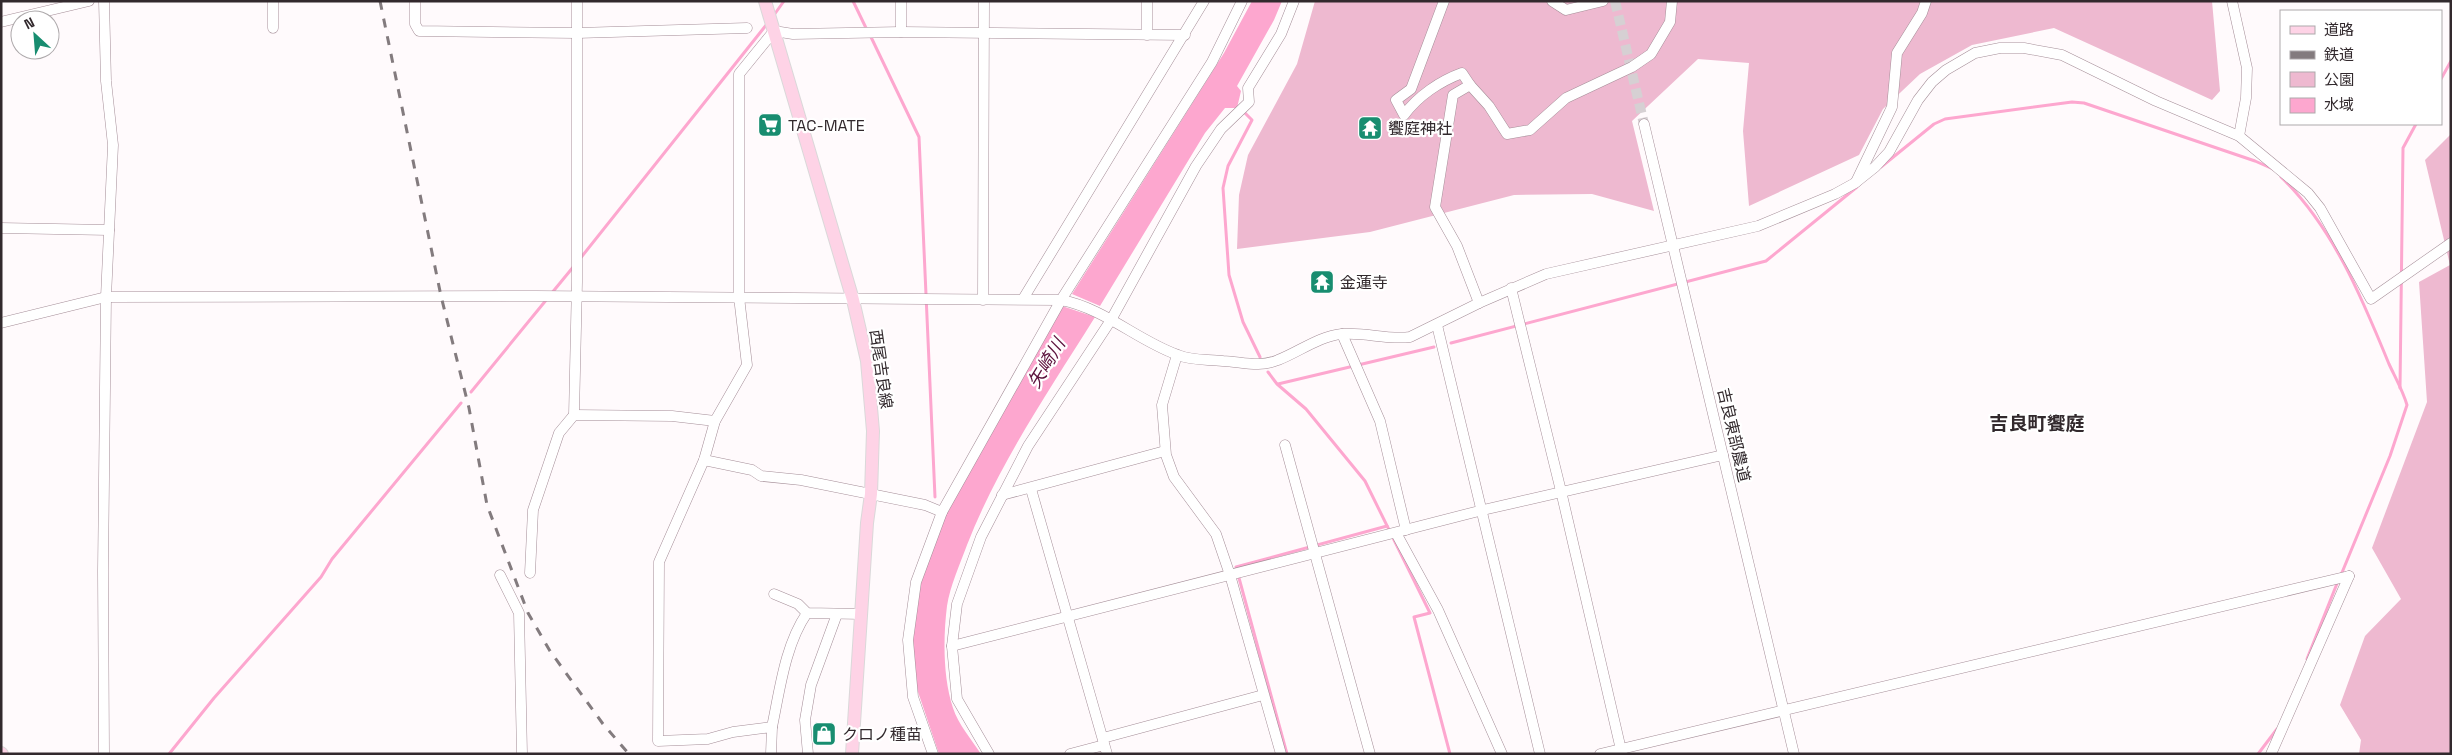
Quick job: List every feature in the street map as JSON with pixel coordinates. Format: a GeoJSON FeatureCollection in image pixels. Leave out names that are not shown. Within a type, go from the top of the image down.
{"type":"FeatureCollection","features":[{"type":"Feature","properties":{"kind":"main road","name":"西尾吉良線"},"geometry":{"type":"LineString","coordinates":[[768,4],[774,31],[853,300],[867,361],[873,430],[852,754]]}},
{"type":"Feature","properties":{"kind":"street"},"geometry":{"type":"LineString","coordinates":[[1,22],[89,1]]}},
{"type":"Feature","properties":{"kind":"street"},"geometry":{"type":"LineString","coordinates":[[104,1],[106,81],[113,145],[106,297],[103,571],[104,754]]}},
{"type":"Feature","properties":{"kind":"street"},"geometry":{"type":"LineString","coordinates":[[273,1],[273,28]]}},
{"type":"Feature","properties":{"kind":"street"},"geometry":{"type":"LineString","coordinates":[[415,1],[415,24],[419,31],[577,33],[747,28]]}},
{"type":"Feature","properties":{"kind":"street"},"geometry":{"type":"LineString","coordinates":[[530,573],[533,510],[559,433],[574,415],[570,297],[577,282],[577,1]]}},
{"type":"Feature","properties":{"kind":"street"},"geometry":{"type":"LineString","coordinates":[[900,32],[901,1]]}},
{"type":"Feature","properties":{"kind":"street"},"geometry":{"type":"LineString","coordinates":[[983,300],[984,1]]}},
{"type":"Feature","properties":{"kind":"street"},"geometry":{"type":"LineString","coordinates":[[1147,1],[1147,35]]}},
{"type":"Feature","properties":{"kind":"street"},"geometry":{"type":"LineString","coordinates":[[1023,299],[1204,1]]}},
{"type":"Feature","properties":{"kind":"street"},"geometry":{"type":"LineString","coordinates":[[933,754],[913,697],[908,640],[916,582],[942,512],[1066,301],[1212,62],[1242,1]]}},
{"type":"Feature","properties":{"kind":"street"},"geometry":{"type":"LineString","coordinates":[[989,754],[957,699],[952,646],[956,604],[981,536],[1028,446],[1111,320],[1196,166],[1221,129],[1249,102],[1248,88],[1281,34],[1294,1]]}},
{"type":"Feature","properties":{"kind":"street"},"geometry":{"type":"LineString","coordinates":[[1444,1],[1411,89],[1396,100],[1404,115],[1413,103],[1448,78],[1462,73],[1489,106],[1507,134],[1530,130],[1566,98],[1632,67],[1651,54],[1670,22],[1672,1]]}},
{"type":"Feature","properties":{"kind":"street"},"geometry":{"type":"LineString","coordinates":[[1552,1],[1566,10],[1603,1]]}},
{"type":"Feature","properties":{"kind":"street"},"geometry":{"type":"LineString","coordinates":[[1855,183],[1892,107],[1897,53],[1922,14],[1926,1]]}},
{"type":"Feature","properties":{"kind":"street"},"geometry":{"type":"LineString","coordinates":[[2232,1],[2247,68],[2246,98],[2239,136]]}},
{"type":"Feature","properties":{"kind":"street"},"geometry":{"type":"LineString","coordinates":[[772,727],[733,732],[708,739],[658,741],[659,562],[704,460],[715,421],[747,365],[739,297],[739,74],[774,31],[793,34],[900,32],[1185,35]]}},
{"type":"Feature","properties":{"kind":"street"},"geometry":{"type":"LineString","coordinates":[[1,323],[106,297],[536,296],[739,297],[853,300],[1023,299],[1066,301],[1111,320],[1177,355],[1201,361],[1221,360],[1258,366],[1277,360],[1328,337],[1342,334],[1397,339],[1410,337],[1511,288],[1546,274],[1758,226],[1835,194],[1855,183],[1875,168],[1889,152],[1918,100],[1932,82],[1960,60],[1975,53],[2000,48],[2024,48],[2062,55],[2156,100],[2239,136],[2308,193],[2320,208],[2371,298],[2451,243]]}},
{"type":"Feature","properties":{"kind":"street"},"geometry":{"type":"LineString","coordinates":[[1470,84],[1453,95],[1435,207],[1457,246],[1479,303]]}},
{"type":"Feature","properties":{"kind":"street","name":"吉良東部農道"},"geometry":{"type":"LineString","coordinates":[[1644,124],[1794,754]]}},
{"type":"Feature","properties":{"kind":"street"},"geometry":{"type":"LineString","coordinates":[[1,228],[109,230]]}},
{"type":"Feature","properties":{"kind":"street"},"geometry":{"type":"LineString","coordinates":[[1511,288],[1622,751]]}},
{"type":"Feature","properties":{"kind":"street"},"geometry":{"type":"LineString","coordinates":[[1437,325],[1483,510],[1540,754]]}},
{"type":"Feature","properties":{"kind":"street"},"geometry":{"type":"LineString","coordinates":[[1342,334],[1380,421],[1401,532],[1502,754]]}},
{"type":"Feature","properties":{"kind":"street"},"geometry":{"type":"LineString","coordinates":[[1177,355],[1162,405],[1165,451],[1174,477],[1216,534],[1230,575],[1281,754]]}},
{"type":"Feature","properties":{"kind":"street"},"geometry":{"type":"LineString","coordinates":[[574,415],[672,416],[715,421]]}},
{"type":"Feature","properties":{"kind":"street"},"geometry":{"type":"LineString","coordinates":[[1285,445],[1370,754]]}},
{"type":"Feature","properties":{"kind":"street"},"geometry":{"type":"LineString","coordinates":[[1002,495],[1165,451]]}},
{"type":"Feature","properties":{"kind":"street"},"geometry":{"type":"LineString","coordinates":[[952,646],[1313,552],[1401,532],[1561,491],[1723,455]]}},
{"type":"Feature","properties":{"kind":"street"},"geometry":{"type":"LineString","coordinates":[[704,460],[752,470],[761,476],[801,480],[925,506],[942,512]]}},
{"type":"Feature","properties":{"kind":"street"},"geometry":{"type":"LineString","coordinates":[[1031,488],[1104,746]]}},
{"type":"Feature","properties":{"kind":"street"},"geometry":{"type":"LineString","coordinates":[[500,574],[519,613],[522,754]]}},
{"type":"Feature","properties":{"kind":"street"},"geometry":{"type":"LineString","coordinates":[[1600,754],[1622,751],[2349,576],[2271,754]]}},
{"type":"Feature","properties":{"kind":"street"},"geometry":{"type":"LineString","coordinates":[[774,594],[798,604],[806,613],[862,614]]}},
{"type":"Feature","properties":{"kind":"street"},"geometry":{"type":"LineString","coordinates":[[771,754],[772,727],[785,666],[801,621],[806,613]]}},
{"type":"Feature","properties":{"kind":"street"},"geometry":{"type":"LineString","coordinates":[[808,754],[805,720],[810,685],[837,614]]}},
{"type":"Feature","properties":{"kind":"street"},"geometry":{"type":"LineString","coordinates":[[1070,754],[1104,746],[1264,695]]}},
{"type":"Feature","properties":{"kind":"green space"},"geometry":{"type":"Polygon","coordinates":[[[1315,1],[2212,1],[2220,91],[2212,100],[2054,28],[1972,45],[1920,74],[1883,109],[1859,155],[1749,206],[1743,131],[1749,63],[1698,59],[1632,121],[1654,211],[1592,194],[1514,195],[1370,232],[1237,249],[1239,195],[1248,155],[1297,64],[1315,1]]]}},
{"type":"Feature","properties":{"kind":"green space"},"geometry":{"type":"Polygon","coordinates":[[[2451,134],[2451,754],[2359,754],[2361,740],[2340,705],[2365,636],[2401,599],[2372,548],[2427,402],[2419,282],[2450,265],[2425,160],[2451,134]]]}},
{"type":"Feature","properties":{"kind":"water"},"geometry":{"type":"Polygon","coordinates":[[[1252,1],[1282,1],[1274,20],[1237,86],[1241,91],[1237,108],[1225,108],[1205,133],[1100,306],[1072,294],[1224,53],[1252,1]]]}},
{"type":"Feature","properties":{"kind":"water","name":"矢崎川"},"geometry":{"type":"Polygon","coordinates":[[[1062,306],[1095,317],[1009,456],[967,545],[948,598],[945,631],[947,684],[958,720],[981,754],[939,754],[915,683],[912,635],[918,587],[927,556],[956,493],[1062,306]]]}},
{"type":"Feature","properties":{"kind":"waterway"},"geometry":{"type":"LineString","coordinates":[[774,15],[784,1]]}},
{"type":"Feature","properties":{"kind":"waterway"},"geometry":{"type":"LineString","coordinates":[[853,1],[867,30]]}},
{"type":"Feature","properties":{"kind":"waterway"},"geometry":{"type":"LineString","coordinates":[[579,260],[767,24]]}},
{"type":"Feature","properties":{"kind":"waterway"},"geometry":{"type":"LineString","coordinates":[[870,35],[919,137],[935,497]]}},
{"type":"Feature","properties":{"kind":"waterway"},"geometry":{"type":"LineString","coordinates":[[2442,77],[2451,61]]}},
{"type":"Feature","properties":{"kind":"waterway"},"geometry":{"type":"LineString","coordinates":[[1881,167],[1934,124],[1945,119],[2072,102],[2084,103],[2255,161],[2273,169]]}},
{"type":"Feature","properties":{"kind":"waterway"},"geometry":{"type":"LineString","coordinates":[[1242,110],[1252,120],[1228,166],[1223,188],[1229,275],[1243,322],[1260,357]]}},
{"type":"Feature","properties":{"kind":"waterway"},"geometry":{"type":"LineString","coordinates":[[2400,388],[2403,148],[2415,125]]}},
{"type":"Feature","properties":{"kind":"waterway"},"geometry":{"type":"LineString","coordinates":[[2281,177],[2316,218],[2344,264],[2357,289],[2407,405],[2390,456],[2341,575]]}},
{"type":"Feature","properties":{"kind":"waterway"},"geometry":{"type":"LineString","coordinates":[[1451,343],[1766,261],[1857,187]]}},
{"type":"Feature","properties":{"kind":"waterway"},"geometry":{"type":"LineString","coordinates":[[551,294],[574,266]]}},
{"type":"Feature","properties":{"kind":"waterway"},"geometry":{"type":"LineString","coordinates":[[471,392],[547,299]]}},
{"type":"Feature","properties":{"kind":"waterway"},"geometry":{"type":"LineString","coordinates":[[1278,384],[1434,347]]}},
{"type":"Feature","properties":{"kind":"waterway"},"geometry":{"type":"LineString","coordinates":[[1268,372],[1277,384],[1306,409],[1365,481],[1430,613],[1414,617],[1450,754]]}},
{"type":"Feature","properties":{"kind":"waterway"},"geometry":{"type":"LineString","coordinates":[[169,754],[214,698],[321,577],[332,559],[461,403]]}},
{"type":"Feature","properties":{"kind":"waterway"},"geometry":{"type":"LineString","coordinates":[[1287,754],[1236,567],[1387,526]]}},
{"type":"Feature","properties":{"kind":"waterway"},"geometry":{"type":"LineString","coordinates":[[2307,659],[2338,581]]}},
{"type":"Feature","properties":{"kind":"waterway"},"geometry":{"type":"LineString","coordinates":[[2258,754],[2277,729]]}},
{"type":"Feature","properties":{"kind":"tunnel"},"geometry":{"type":"LineString","coordinates":[[1615,1],[1644,124]]}},
{"type":"Feature","properties":{"kind":"railway"},"geometry":{"type":"LineString","coordinates":[[380,1],[441,296],[469,408],[487,505],[528,613],[550,651],[603,724],[629,754]]}},
{"type":"Feature","properties":{"kind":"place","name":"TAC-MATE"},"geometry":{"type":"Point","coordinates":[770,125]}},
{"type":"Feature","properties":{"kind":"place","name":"饗庭神社"},"geometry":{"type":"Point","coordinates":[1370,128]}},
{"type":"Feature","properties":{"kind":"place","name":"金蓮寺"},"geometry":{"type":"Point","coordinates":[1322,282]}},
{"type":"Feature","properties":{"kind":"place","name":"クロノ種苗"},"geometry":{"type":"Point","coordinates":[824,734]}},
{"type":"Feature","properties":{"kind":"district","name":"吉良町饗庭"},"geometry":{"type":"Point","coordinates":[2037,423]}}]}
